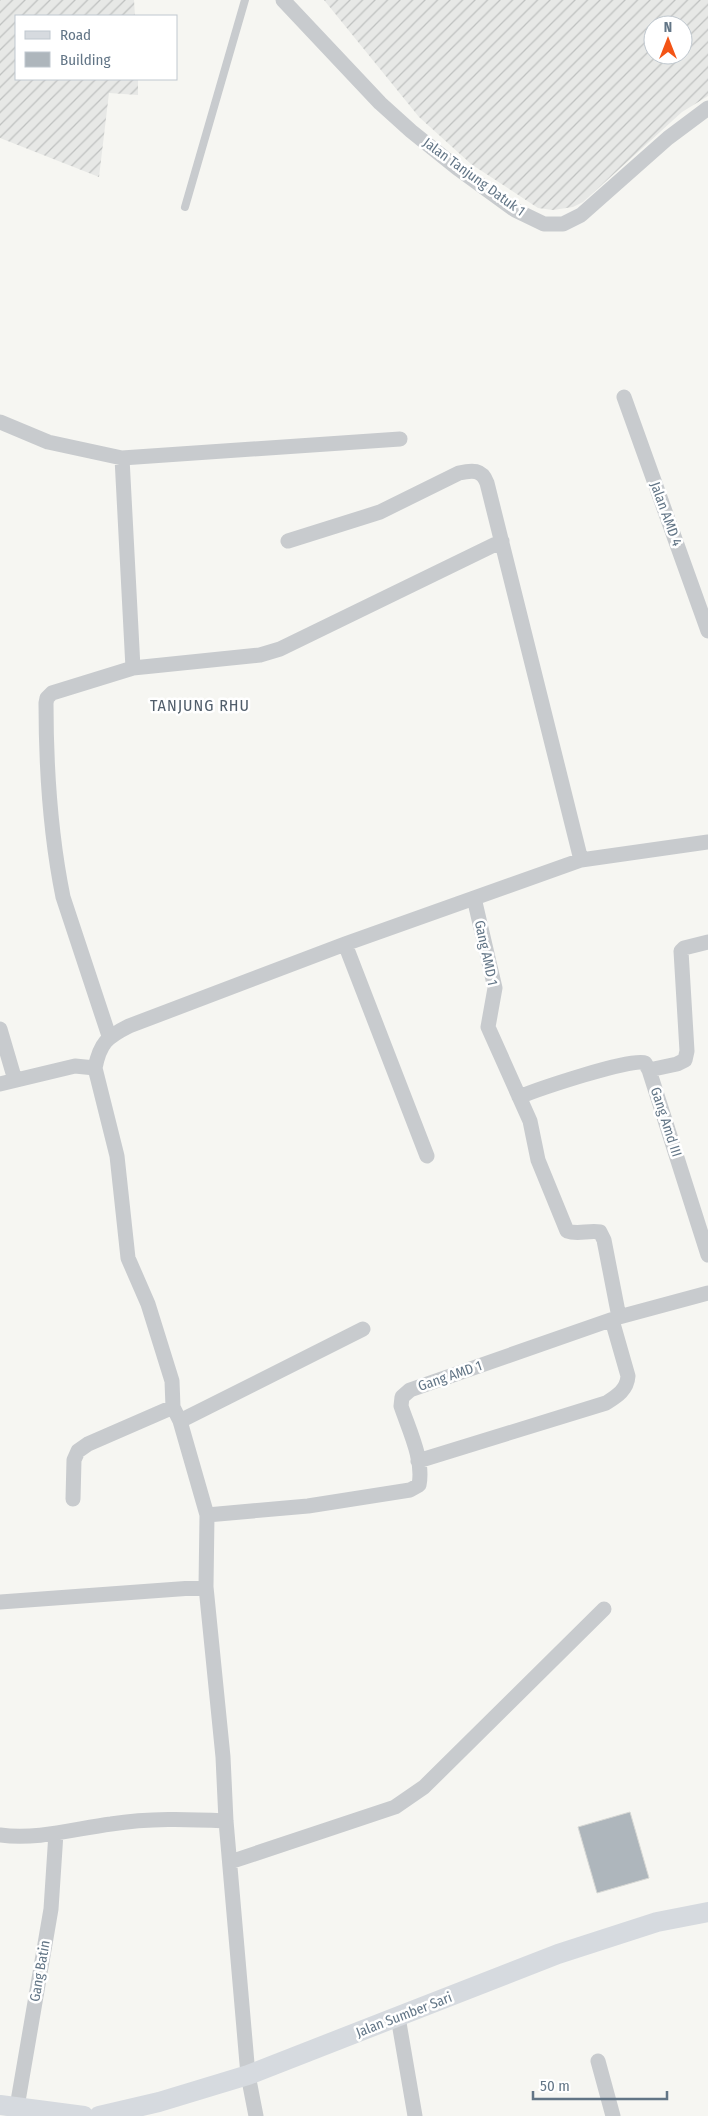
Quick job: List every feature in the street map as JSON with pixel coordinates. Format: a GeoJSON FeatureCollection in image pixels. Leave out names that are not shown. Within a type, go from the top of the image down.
{"type":"FeatureCollection","features":[{"type":"Feature","properties":{"kind":"street","name":"Jalan Tanjung Datuk 1"},"geometry":{"type":"LineString","coordinates":[[283,0],[380,102],[411,130],[457,168],[515,210],[544,224],[563,224],[581,215],[668,138],[708,108]]}},
{"type":"Feature","properties":{"kind":"street","name":"Jalan AMD 4"},"geometry":{"type":"LineString","coordinates":[[624,397],[708,631]]}},
{"type":"Feature","properties":{"kind":"street"},"geometry":{"type":"LineString","coordinates":[[0,422],[48,442],[122,458],[400,439]]}},
{"type":"Feature","properties":{"kind":"street"},"geometry":{"type":"LineString","coordinates":[[122,458],[133,668]]}},
{"type":"Feature","properties":{"kind":"street"},"geometry":{"type":"LineString","coordinates":[[288,540],[380,512],[459,473],[474,470],[483,474],[502,541],[581,860]]}},
{"type":"Feature","properties":{"kind":"street"},"geometry":{"type":"LineString","coordinates":[[109,1036],[63,898],[50,797],[47,698],[52,693],[133,668],[260,655],[280,649],[502,541]]}},
{"type":"Feature","properties":{"kind":"street"},"geometry":{"type":"LineString","coordinates":[[256,2116],[248,2075],[226,1821],[223,1757],[206,1587],[207,1515],[177,1414],[172,1381],[148,1304],[128,1258],[117,1156],[95,1068],[102,1046],[109,1036],[129,1026],[345,944],[581,860],[708,842]]}},
{"type":"Feature","properties":{"kind":"street","name":"Gang AMD 1"},"geometry":{"type":"LineString","coordinates":[[474,898],[495,988],[488,1027],[530,1121],[538,1160],[567,1231],[574,1234],[592,1230],[600,1232],[604,1240],[616,1318]]}},
{"type":"Feature","properties":{"kind":"street","name":"Gang Amd III"},"geometry":{"type":"LineString","coordinates":[[708,942],[684,948],[681,952],[687,1051],[685,1060],[677,1064],[649,1070],[708,1254]]}},
{"type":"Feature","properties":{"kind":"street"},"geometry":{"type":"LineString","coordinates":[[345,944],[427,1156]]}},
{"type":"Feature","properties":{"kind":"street"},"geometry":{"type":"LineString","coordinates":[[0,1029],[15,1080]]}},
{"type":"Feature","properties":{"kind":"street"},"geometry":{"type":"LineString","coordinates":[[519,1097],[637,1061],[645,1062],[649,1070]]}},
{"type":"Feature","properties":{"kind":"street"},"geometry":{"type":"LineString","coordinates":[[0,1084],[75,1066],[95,1068]]}},
{"type":"Feature","properties":{"kind":"street","name":"Gang AMD 1"},"geometry":{"type":"LineString","coordinates":[[207,1515],[308,1506],[410,1490],[419,1485],[421,1477],[401,1406],[402,1397],[410,1390],[616,1318],[708,1293]]}},
{"type":"Feature","properties":{"kind":"street"},"geometry":{"type":"LineString","coordinates":[[418,1461],[606,1403],[620,1394],[628,1382],[628,1376],[616,1318]]}},
{"type":"Feature","properties":{"kind":"street"},"geometry":{"type":"LineString","coordinates":[[73,1499],[74,1460],[78,1451],[88,1444],[177,1414],[363,1329]]}},
{"type":"Feature","properties":{"kind":"street"},"geometry":{"type":"LineString","coordinates":[[0,1602],[206,1587]]}},
{"type":"Feature","properties":{"kind":"street"},"geometry":{"type":"LineString","coordinates":[[230,1862],[395,1807],[424,1787],[604,1609]]}},
{"type":"Feature","properties":{"kind":"street"},"geometry":{"type":"LineString","coordinates":[[0,1835],[16,1837],[56,1833],[153,1819],[226,1821]]}},
{"type":"Feature","properties":{"kind":"street","name":"Gang Batin"},"geometry":{"type":"LineString","coordinates":[[9,2106],[51,1909],[56,1833]]}},
{"type":"Feature","properties":{"kind":"street","name":"Jalan Sumber Sari"},"geometry":{"type":"LineString","coordinates":[[99,2116],[159,2102],[248,2075],[558,1954],[657,1922],[708,1912]]}},
{"type":"Feature","properties":{"kind":"street"},"geometry":{"type":"LineString","coordinates":[[398,2017],[415,2116]]}},
{"type":"Feature","properties":{"kind":"street"},"geometry":{"type":"LineString","coordinates":[[598,2061],[613,2116]]}},
{"type":"Feature","properties":{"kind":"street"},"geometry":{"type":"LineString","coordinates":[[9,2106],[84,2116]]}},
{"type":"Feature","properties":{"kind":"lane"},"geometry":{"type":"LineString","coordinates":[[185,207],[245,0]]}},
{"type":"Feature","properties":{"kind":"shaded area"},"geometry":{"type":"Polygon","coordinates":[[[0,0],[134,0],[135,15],[15,15],[15,80],[138,80],[138,95],[109,93],[99,177],[0,138],[0,0]]]}},
{"type":"Feature","properties":{"kind":"shaded area"},"geometry":{"type":"Polygon","coordinates":[[[324,0],[708,0],[708,96],[682,112],[583,202],[573,207],[553,210],[538,208],[471,164],[419,117],[324,0]]]}},
{"type":"Feature","properties":{"kind":"building"},"geometry":{"type":"Polygon","coordinates":[[[630,1812],[649,1878],[597,1893],[578,1827],[630,1812]]]}},
{"type":"Feature","properties":{"kind":"district","name":"TANJUNG RHU"},"geometry":{"type":"Point","coordinates":[200,705]}}]}
